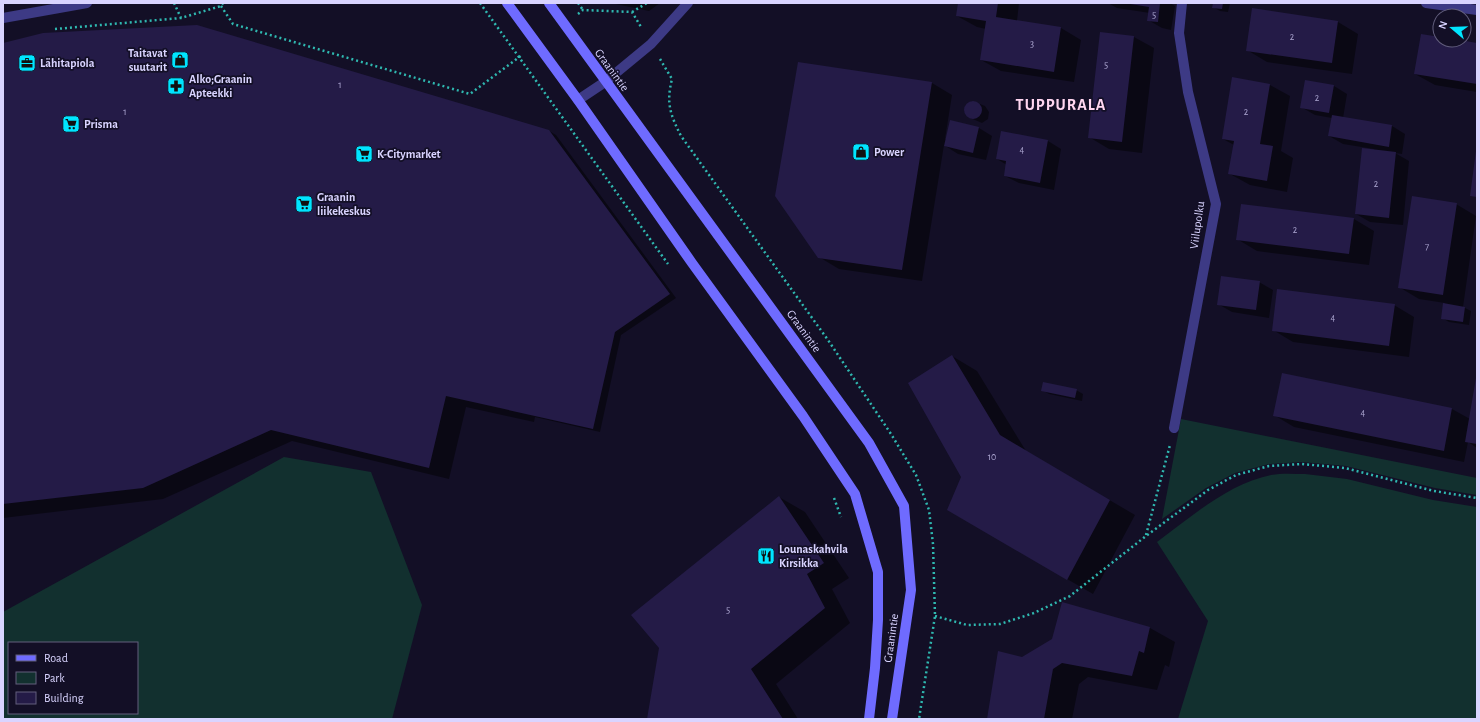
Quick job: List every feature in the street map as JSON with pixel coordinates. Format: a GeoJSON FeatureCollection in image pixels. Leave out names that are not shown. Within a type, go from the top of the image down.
{"type":"FeatureCollection","features":[{"type":"Feature","properties":{"kind":"street"},"geometry":{"type":"LineString","coordinates":[[3,18],[87,3]]}},
{"type":"Feature","properties":{"kind":"street","name":"Graanintie"},"geometry":{"type":"LineString","coordinates":[[507,3],[578,100],[692,263],[803,416],[855,494],[878,572],[876,668],[868,719]]}},
{"type":"Feature","properties":{"kind":"street","name":"Graanintie"},"geometry":{"type":"LineString","coordinates":[[549,3],[869,443],[904,506],[911,590],[892,719]]}},
{"type":"Feature","properties":{"kind":"street"},"geometry":{"type":"LineString","coordinates":[[578,100],[605,82],[651,44],[688,3]]}},
{"type":"Feature","properties":{"kind":"street","name":"Viilupolku"},"geometry":{"type":"LineString","coordinates":[[1174,428],[1216,204],[1188,92],[1180,33],[1182,3]]}},
{"type":"Feature","properties":{"kind":"street"},"geometry":{"type":"LineString","coordinates":[[1426,3],[1477,10]]}},
{"type":"Feature","properties":{"kind":"path"},"geometry":{"type":"LineString","coordinates":[[174,3],[181,18]]}},
{"type":"Feature","properties":{"kind":"path"},"geometry":{"type":"LineString","coordinates":[[480,3],[518,58],[671,268]]}},
{"type":"Feature","properties":{"kind":"path"},"geometry":{"type":"LineString","coordinates":[[578,3],[583,10]]}},
{"type":"Feature","properties":{"kind":"path"},"geometry":{"type":"LineString","coordinates":[[578,13],[583,10],[632,12],[647,3]]}},
{"type":"Feature","properties":{"kind":"path"},"geometry":{"type":"LineString","coordinates":[[50,30],[181,18],[222,4],[233,24],[470,94],[524,54]]}},
{"type":"Feature","properties":{"kind":"path"},"geometry":{"type":"LineString","coordinates":[[632,12],[638,21]]}},
{"type":"Feature","properties":{"kind":"path"},"geometry":{"type":"LineString","coordinates":[[1146,536],[1174,428]]}},
{"type":"Feature","properties":{"kind":"path"},"geometry":{"type":"LineString","coordinates":[[935,616],[968,625],[1000,624],[1034,613],[1070,596],[1126,551],[1208,490],[1236,475],[1269,466],[1302,464],[1345,468],[1434,491],[1477,498]]}},
{"type":"Feature","properties":{"kind":"path"},"geometry":{"type":"LineString","coordinates":[[833,496],[843,524]]}},
{"type":"Feature","properties":{"kind":"green space"},"geometry":{"type":"Polygon","coordinates":[[[1181,419],[1477,478],[1477,495],[1435,488],[1346,466],[1302,462],[1269,464],[1235,473],[1206,488],[1162,519],[1181,419]]]}},
{"type":"Feature","properties":{"kind":"green space"},"geometry":{"type":"Polygon","coordinates":[[[284,457],[371,472],[422,605],[392,719],[3,719],[3,612],[284,457]]]}},
{"type":"Feature","properties":{"kind":"green space"},"geometry":{"type":"Polygon","coordinates":[[[1305,474],[1347,479],[1433,500],[1477,507],[1477,719],[1178,719],[1208,621],[1157,542],[1225,493],[1255,479],[1271,475],[1305,474]]]}},
{"type":"Feature","properties":{"kind":"building"},"geometry":{"type":"Polygon","coordinates":[[[958,3],[998,3],[996,17],[1061,27],[1054,72],[980,60],[986,21],[956,16],[958,3]]]}},
{"type":"Feature","properties":{"kind":"building"},"geometry":{"type":"Polygon","coordinates":[[[1124,3],[1160,3],[1158,22],[1147,21],[1149,7],[1124,3]]]}},
{"type":"Feature","properties":{"kind":"building"},"geometry":{"type":"Polygon","coordinates":[[[1213,3],[1223,3],[1222,9],[1212,8],[1213,3]]]}},
{"type":"Feature","properties":{"kind":"building"},"geometry":{"type":"Polygon","coordinates":[[[1252,8],[1338,21],[1332,63],[1246,51],[1252,8]]]}},
{"type":"Feature","properties":{"kind":"building","name":"Graanin liikekeskus"},"geometry":{"type":"Polygon","coordinates":[[[197,25],[549,130],[670,294],[615,332],[593,429],[446,396],[429,468],[271,430],[143,488],[3,504],[3,43],[43,33],[197,25]]]}},
{"type":"Feature","properties":{"kind":"building"},"geometry":{"type":"Polygon","coordinates":[[[1100,32],[1134,36],[1122,142],[1088,138],[1100,32]]]}},
{"type":"Feature","properties":{"kind":"building"},"geometry":{"type":"Polygon","coordinates":[[[1421,34],[1432,36],[1432,48],[1472,48],[1472,42],[1477,43],[1477,84],[1414,74],[1421,34]]]}},
{"type":"Feature","properties":{"kind":"building"},"geometry":{"type":"Polygon","coordinates":[[[798,62],[932,82],[902,270],[818,258],[775,196],[798,62]]]}},
{"type":"Feature","properties":{"kind":"building"},"geometry":{"type":"Polygon","coordinates":[[[1232,77],[1270,84],[1260,144],[1273,146],[1267,181],[1228,174],[1234,141],[1222,139],[1232,77]]]}},
{"type":"Feature","properties":{"kind":"building"},"geometry":{"type":"Polygon","coordinates":[[[1305,80],[1334,85],[1329,113],[1300,108],[1305,80]]]}},
{"type":"Feature","properties":{"kind":"building"},"geometry":{"type":"Polygon","coordinates":[[[969,101],[977,101],[982,106],[980,117],[977,119],[969,119],[964,114],[964,106],[969,101]]]}},
{"type":"Feature","properties":{"kind":"building"},"geometry":{"type":"Polygon","coordinates":[[[1332,115],[1392,125],[1389,147],[1328,136],[1332,115]]]}},
{"type":"Feature","properties":{"kind":"building"},"geometry":{"type":"Polygon","coordinates":[[[950,120],[979,127],[973,153],[944,146],[950,120]]]}},
{"type":"Feature","properties":{"kind":"building"},"geometry":{"type":"Polygon","coordinates":[[[1001,131],[1048,140],[1040,183],[1004,176],[1006,161],[996,159],[1001,131]]]}},
{"type":"Feature","properties":{"kind":"building"},"geometry":{"type":"Polygon","coordinates":[[[1362,148],[1396,152],[1389,218],[1355,214],[1362,148]]]}},
{"type":"Feature","properties":{"kind":"building"},"geometry":{"type":"Polygon","coordinates":[[[1477,151],[1477,197],[1470,196],[1477,151]]]}},
{"type":"Feature","properties":{"kind":"building"},"geometry":{"type":"Polygon","coordinates":[[[1412,196],[1457,203],[1443,295],[1398,288],[1412,196]]]}},
{"type":"Feature","properties":{"kind":"building"},"geometry":{"type":"Polygon","coordinates":[[[1241,204],[1354,218],[1349,254],[1236,240],[1241,204]]]}},
{"type":"Feature","properties":{"kind":"building"},"geometry":{"type":"Polygon","coordinates":[[[1221,276],[1260,281],[1256,310],[1217,305],[1221,276]]]}},
{"type":"Feature","properties":{"kind":"building"},"geometry":{"type":"Polygon","coordinates":[[[1277,289],[1395,304],[1389,346],[1272,331],[1277,289]]]}},
{"type":"Feature","properties":{"kind":"building"},"geometry":{"type":"Polygon","coordinates":[[[1443,303],[1465,307],[1463,322],[1441,319],[1443,303]]]}},
{"type":"Feature","properties":{"kind":"building"},"geometry":{"type":"Polygon","coordinates":[[[952,355],[1000,435],[1110,500],[1067,580],[947,510],[961,477],[908,383],[952,355]]]}},
{"type":"Feature","properties":{"kind":"building"},"geometry":{"type":"Polygon","coordinates":[[[1282,373],[1452,408],[1444,451],[1273,416],[1282,373]]]}},
{"type":"Feature","properties":{"kind":"building"},"geometry":{"type":"Polygon","coordinates":[[[1477,378],[1477,444],[1465,442],[1477,378]]]}},
{"type":"Feature","properties":{"kind":"building"},"geometry":{"type":"Polygon","coordinates":[[[1043,382],[1077,389],[1075,398],[1041,391],[1043,382]]]}},
{"type":"Feature","properties":{"kind":"building"},"geometry":{"type":"Polygon","coordinates":[[[779,496],[824,563],[807,574],[825,608],[751,669],[783,719],[647,719],[659,648],[631,615],[779,496]]]}},
{"type":"Feature","properties":{"kind":"building"},"geometry":{"type":"Polygon","coordinates":[[[1062,602],[1150,627],[1144,653],[1139,651],[1132,676],[1062,663],[1053,669],[1044,719],[987,719],[998,651],[1022,657],[1052,639],[1062,602]]]}},
{"type":"Feature","properties":{"kind":"place","name":"Taitavat suutarit"},"geometry":{"type":"Point","coordinates":[180,60]}},
{"type":"Feature","properties":{"kind":"place","name":"Lähitapiola"},"geometry":{"type":"Point","coordinates":[27,63]}},
{"type":"Feature","properties":{"kind":"place","name":"Alko;Graanin Apteekki"},"geometry":{"type":"Point","coordinates":[176,86]}},
{"type":"Feature","properties":{"kind":"place","name":"Prisma"},"geometry":{"type":"Point","coordinates":[71,124]}},
{"type":"Feature","properties":{"kind":"place","name":"Power"},"geometry":{"type":"Point","coordinates":[861,152]}},
{"type":"Feature","properties":{"kind":"place","name":"K-Citymarket"},"geometry":{"type":"Point","coordinates":[364,154]}},
{"type":"Feature","properties":{"kind":"place","name":"Graanin liikekeskus"},"geometry":{"type":"Point","coordinates":[304,204]}},
{"type":"Feature","properties":{"kind":"place","name":"Lounaskahvila Kirsikka"},"geometry":{"type":"Point","coordinates":[766,556]}},
{"type":"Feature","properties":{"kind":"district","name":"TUPPURALA"},"geometry":{"type":"Point","coordinates":[1061,104]}}]}
